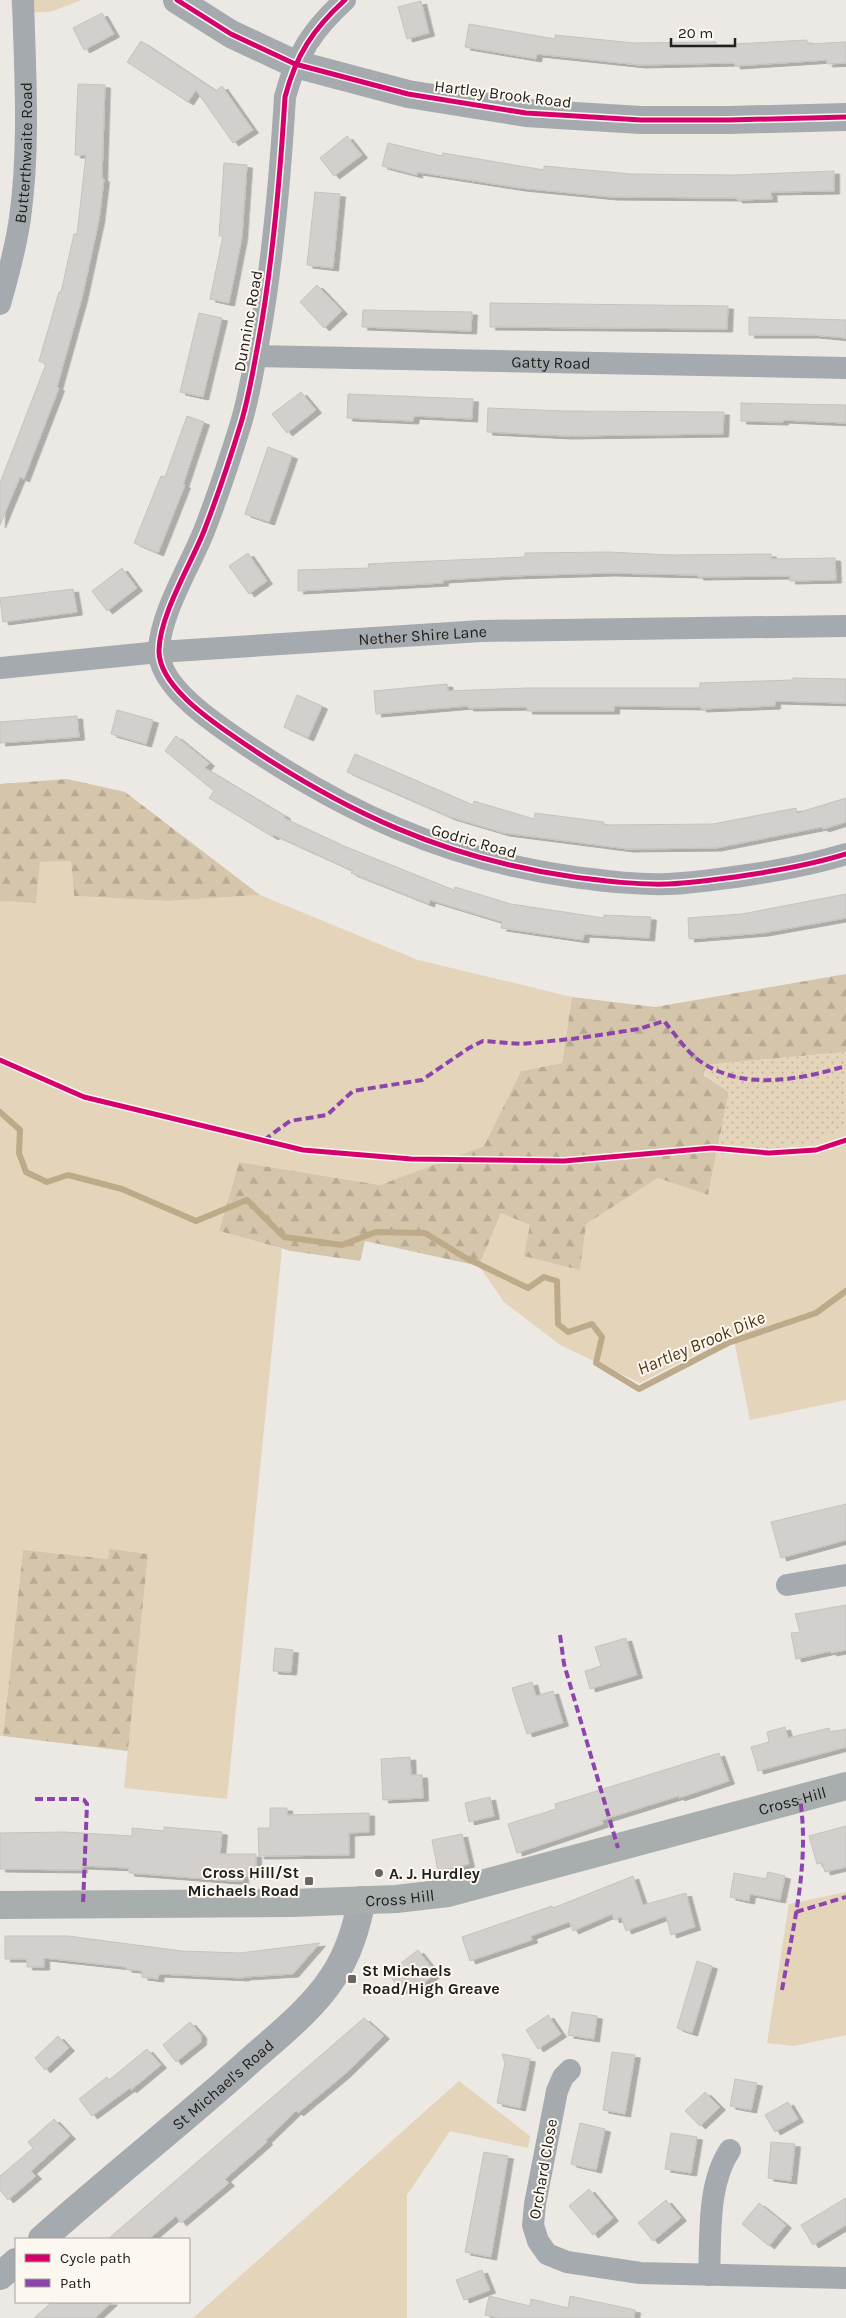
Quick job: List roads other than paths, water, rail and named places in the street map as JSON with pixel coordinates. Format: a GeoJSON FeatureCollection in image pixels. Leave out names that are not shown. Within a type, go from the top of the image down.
{"type":"FeatureCollection","features":[{"type":"Feature","properties":{"kind":"main road","name":"Cross Hill"},"geometry":{"type":"LineString","coordinates":[[0,1905],[292,1904],[396,1899],[448,1893],[846,1786]]}},
{"type":"Feature","properties":{"kind":"street","name":"Butterthwaite Road"},"geometry":{"type":"LineString","coordinates":[[0,304],[9,274],[18,227],[22,189],[25,92],[23,0]]}},
{"type":"Feature","properties":{"kind":"street","name":"Hartley Brook Road"},"geometry":{"type":"LineString","coordinates":[[177,0],[231,34],[295,64],[408,94],[526,113],[641,120],[846,117]]}},
{"type":"Feature","properties":{"kind":"street","name":"Dunninc Road"},"geometry":{"type":"LineString","coordinates":[[159,652],[166,618],[204,530],[243,418],[274,245],[285,97],[295,64],[306,43],[325,18],[345,0]]}},
{"type":"Feature","properties":{"kind":"street","name":"Gatty Road"},"geometry":{"type":"LineString","coordinates":[[255,356],[846,368]]}},
{"type":"Feature","properties":{"kind":"street","name":"Nether Shire Lane"},"geometry":{"type":"LineString","coordinates":[[0,668],[159,652],[481,631],[846,626]]}},
{"type":"Feature","properties":{"kind":"street","name":"Godric Road"},"geometry":{"type":"LineString","coordinates":[[159,652],[162,666],[182,695],[218,725],[319,792],[377,821],[439,846],[494,863],[553,874],[613,882],[667,884],[718,880],[776,871],[823,862],[846,854]]}},
{"type":"Feature","properties":{"kind":"street"},"geometry":{"type":"LineString","coordinates":[[787,1585],[846,1575]]}},
{"type":"Feature","properties":{"kind":"street","name":"St Michael's Road"},"geometry":{"type":"LineString","coordinates":[[43,2238],[118,2172],[206,2100],[317,2000],[333,1978],[348,1951],[362,1900]]}},
{"type":"Feature","properties":{"kind":"street","name":"Orchard Close"},"geometry":{"type":"LineString","coordinates":[[570,2070],[563,2077],[557,2091],[535,2204],[533,2225],[538,2241],[547,2254],[567,2262],[640,2273],[846,2278]]}},
{"type":"Feature","properties":{"kind":"street"},"geometry":{"type":"LineString","coordinates":[[709,2275],[714,2193],[724,2159],[730,2150]]}},
{"type":"Feature","properties":{"kind":"street"},"geometry":{"type":"LineString","coordinates":[[0,2276],[15,2263]]}},
{"type":"Feature","properties":{"kind":"waterway","name":"Hartley Brook Dike"},"geometry":{"type":"LineString","coordinates":[[0,1112],[20,1130],[19,1153],[26,1172],[47,1182],[68,1175],[122,1189],[196,1221],[247,1200],[284,1237],[342,1245],[376,1232],[425,1233],[464,1257],[528,1288],[544,1277],[557,1281],[558,1324],[568,1332],[592,1324],[602,1337],[596,1363],[639,1389],[728,1343],[816,1313],[846,1291]]}},
{"type":"Feature","properties":{"kind":"place","name":"A. J. Hurdley"},"geometry":{"type":"Point","coordinates":[379,1873]}},
{"type":"Feature","properties":{"kind":"place","name":"Cross Hill/St Michaels Road"},"geometry":{"type":"Point","coordinates":[309,1881]}},
{"type":"Feature","properties":{"kind":"place","name":"St Michaels Road/High Greave"},"geometry":{"type":"Point","coordinates":[352,1979]}}]}
